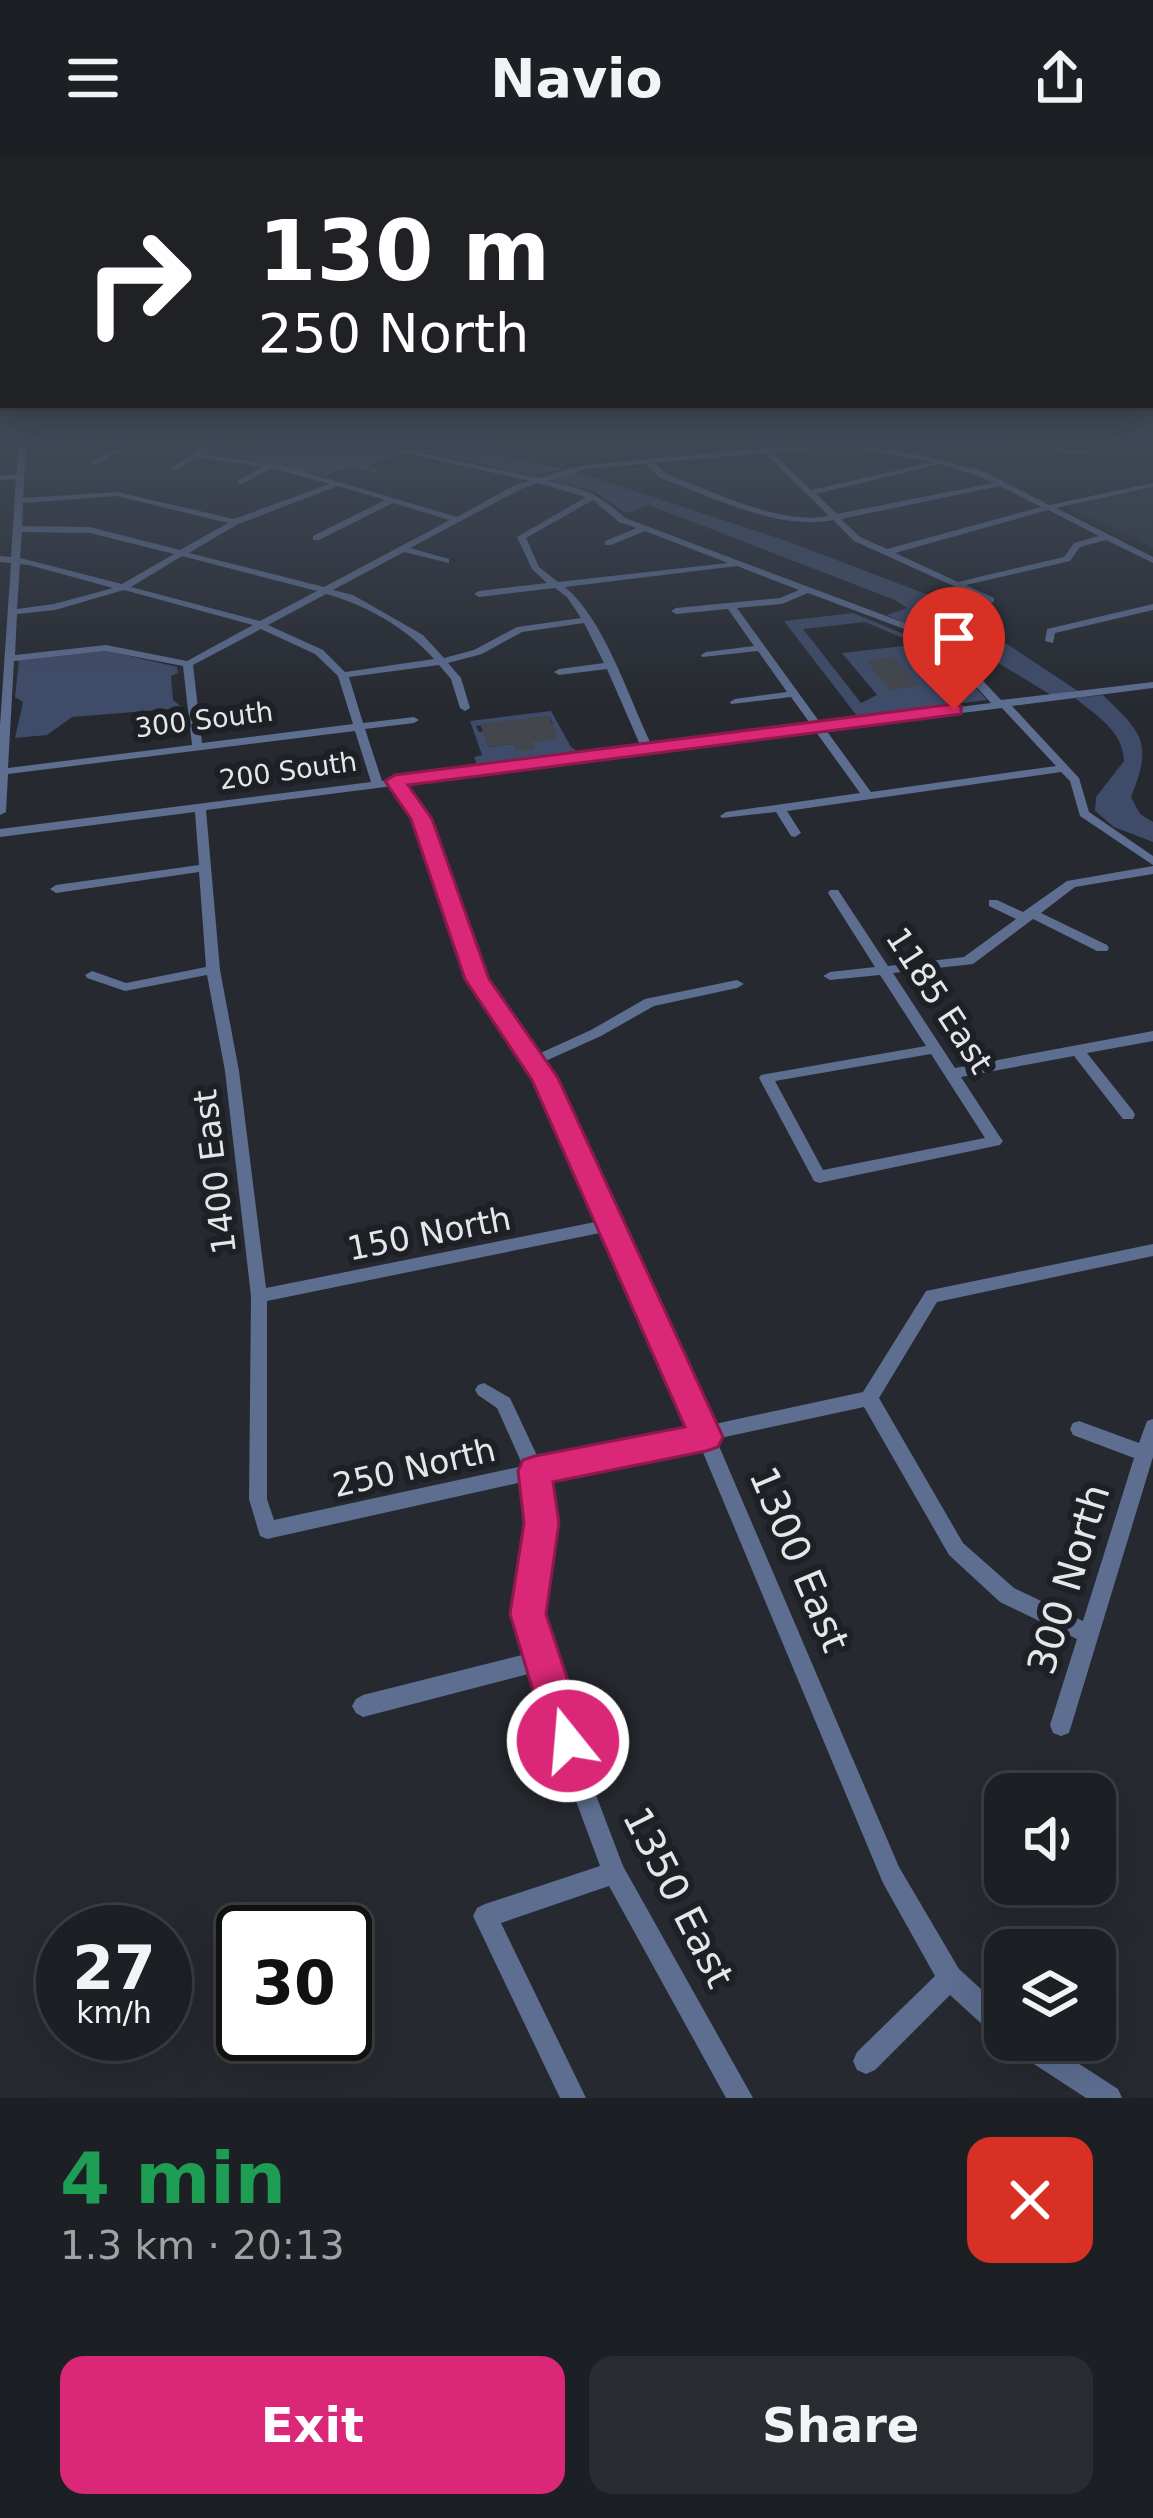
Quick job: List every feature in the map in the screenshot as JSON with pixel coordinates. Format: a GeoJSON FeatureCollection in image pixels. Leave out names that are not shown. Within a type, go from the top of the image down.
{"type":"FeatureCollection","features":[{"type":"Feature","properties":{"kind":"street"},"geometry":{"type":"LineString","coordinates":[[0,812],[16,529],[40,529]]}},
{"type":"Feature","properties":{"kind":"street"},"geometry":{"type":"LineString","coordinates":[[82,529],[326,590],[392,618],[444,662],[456,678],[465,708]]}},
{"type":"Feature","properties":{"kind":"street"},"geometry":{"type":"LineString","coordinates":[[8,620],[122,588],[224,529]]}},
{"type":"Feature","properties":{"kind":"street"},"geometry":{"type":"LineString","coordinates":[[316,538],[335,529]]}},
{"type":"Feature","properties":{"kind":"street"},"geometry":{"type":"LineString","coordinates":[[10,658],[106,648],[188,664],[439,529]]}},
{"type":"Feature","properties":{"kind":"street"},"geometry":{"type":"LineString","coordinates":[[536,529],[521,537],[537,571],[572,597],[611,665],[648,750]]}},
{"type":"Feature","properties":{"kind":"street"},"geometry":{"type":"LineString","coordinates":[[608,543],[643,529],[926,634],[953,655],[1075,781],[1084,814],[1153,861]]}},
{"type":"Feature","properties":{"kind":"street"},"geometry":{"type":"LineString","coordinates":[[847,529],[884,553],[991,600]]}},
{"type":"Feature","properties":{"kind":"street"},"geometry":{"type":"LineString","coordinates":[[884,553],[972,529]]}},
{"type":"Feature","properties":{"kind":"street"},"geometry":{"type":"LineString","coordinates":[[1092,529],[1153,560]]}},
{"type":"Feature","properties":{"kind":"street"},"geometry":{"type":"LineString","coordinates":[[959,584],[1067,560],[1077,545],[1108,537]]}},
{"type":"Feature","properties":{"kind":"street"},"geometry":{"type":"LineString","coordinates":[[403,549],[446,561]]}},
{"type":"Feature","properties":{"kind":"street"},"geometry":{"type":"LineString","coordinates":[[0,560],[16,559],[259,624],[319,652],[344,675],[377,783]]}},
{"type":"Feature","properties":{"kind":"street"},"geometry":{"type":"LineString","coordinates":[[479,594],[736,564]]}},
{"type":"Feature","properties":{"kind":"street"},"geometry":{"type":"LineString","coordinates":[[676,611],[782,601],[806,590]]}},
{"type":"Feature","properties":{"kind":"street"},"geometry":{"type":"LineString","coordinates":[[731,607],[868,796]]}},
{"type":"Feature","properties":{"kind":"street"},"geometry":{"type":"LineString","coordinates":[[1050,641],[1050,632],[1153,607]]}},
{"type":"Feature","properties":{"kind":"street"},"geometry":{"type":"LineString","coordinates":[[1139,610],[1153,618]]}},
{"type":"Feature","properties":{"kind":"street"},"geometry":{"type":"LineString","coordinates":[[344,675],[444,662],[478,652],[520,629],[586,620]]}},
{"type":"Feature","properties":{"kind":"street"},"geometry":{"type":"LineString","coordinates":[[706,655],[761,648]]}},
{"type":"Feature","properties":{"kind":"street"},"geometry":{"type":"LineString","coordinates":[[188,664],[197,745]]}},
{"type":"Feature","properties":{"kind":"street"},"geometry":{"type":"LineString","coordinates":[[559,672],[611,665]]}},
{"type":"Feature","properties":{"kind":"street","name":"200 South"},"geometry":{"type":"LineString","coordinates":[[0,833],[1153,685]]}},
{"type":"Feature","properties":{"kind":"street"},"geometry":{"type":"LineString","coordinates":[[735,702],[794,694]]}},
{"type":"Feature","properties":{"kind":"street","name":"300 South"},"geometry":{"type":"LineString","coordinates":[[0,771],[414,719]]}},
{"type":"Feature","properties":{"kind":"street"},"geometry":{"type":"LineString","coordinates":[[726,816],[1064,769]]}},
{"type":"Feature","properties":{"kind":"street","name":"1300 East"},"geometry":{"type":"LineString","coordinates":[[395,781],[421,819],[477,979],[534,1061],[610,1225],[706,1437],[891,1875],[950,1978],[984,2009]]}},
{"type":"Feature","properties":{"kind":"street","name":"1400 East"},"geometry":{"type":"LineString","coordinates":[[200,807],[213,970],[232,1071],[259,1296],[258,1499],[267,1530]]}},
{"type":"Feature","properties":{"kind":"street"},"geometry":{"type":"LineString","coordinates":[[779,808],[795,833]]}},
{"type":"Feature","properties":{"kind":"street"},"geometry":{"type":"LineString","coordinates":[[56,889],[204,868]]}},
{"type":"Feature","properties":{"kind":"street"},"geometry":{"type":"LineString","coordinates":[[830,976],[968,961],[1071,884],[1153,870]]}},
{"type":"Feature","properties":{"kind":"street","name":"1185 East"},"geometry":{"type":"LineString","coordinates":[[834,892],[952,1074],[995,1141],[818,1177],[766,1078],[935,1048]]}},
{"type":"Feature","properties":{"kind":"street"},"geometry":{"type":"LineString","coordinates":[[993,903],[1102,948]]}},
{"type":"Feature","properties":{"kind":"street"},"geometry":{"type":"LineString","coordinates":[[92,975],[125,987],[213,970]]}},
{"type":"Feature","properties":{"kind":"street"},"geometry":{"type":"LineString","coordinates":[[534,1061],[596,1034],[650,1001],[737,984]]}},
{"type":"Feature","properties":{"kind":"street"},"geometry":{"type":"LineString","coordinates":[[952,1074],[1153,1036]]}},
{"type":"Feature","properties":{"kind":"street"},"geometry":{"type":"LineString","coordinates":[[1077,1050],[1128,1115]]}},
{"type":"Feature","properties":{"kind":"street","name":"150 North"},"geometry":{"type":"LineString","coordinates":[[259,1296],[610,1225]]}},
{"type":"Feature","properties":{"kind":"street"},"geometry":{"type":"LineString","coordinates":[[1088,1633],[1006,1595],[956,1549],[869,1398],[932,1297],[1153,1250]]}},
{"type":"Feature","properties":{"kind":"street","name":"1350 East"},"geometry":{"type":"LineString","coordinates":[[484,1390],[504,1403],[535,1471],[541,1523],[528,1614],[614,1873],[740,2098]]}},
{"type":"Feature","properties":{"kind":"street","name":"250 North"},"geometry":{"type":"LineString","coordinates":[[267,1530],[869,1398]]}},
{"type":"Feature","properties":{"kind":"street","name":"300 North"},"geometry":{"type":"LineString","coordinates":[[1061,1725],[1153,1427]]}},
{"type":"Feature","properties":{"kind":"street","name":"300 North"},"geometry":{"type":"LineString","coordinates":[[1079,1429],[1144,1453]]}},
{"type":"Feature","properties":{"kind":"street"},"geometry":{"type":"LineString","coordinates":[[363,1706],[543,1660]]}},
{"type":"Feature","properties":{"kind":"street"},"geometry":{"type":"LineString","coordinates":[[573,2098],[485,1916],[614,1873]]}},
{"type":"Feature","properties":{"kind":"street"},"geometry":{"type":"LineString","coordinates":[[866,2061],[950,1978]]}},
{"type":"Feature","properties":{"kind":"street"},"geometry":{"type":"LineString","coordinates":[[1052,2061],[1108,2098]]}},
{"type":"Feature","properties":{"kind":"shaded area"},"geometry":{"type":"Polygon","coordinates":[[[710,529],[749,529],[939,599],[1078,691],[1051,695],[969,645],[958,647],[887,615],[907,608],[710,529]]]}},
{"type":"Feature","properties":{"kind":"shaded area"},"geometry":{"type":"Polygon","coordinates":[[[1112,529],[1153,529],[1153,548],[1112,529]]]}},
{"type":"Feature","properties":{"kind":"shaded area"},"geometry":{"type":"Polygon","coordinates":[[[853,613],[940,649],[987,700],[857,716],[784,621],[853,613]],[[865,622],[803,629],[861,703],[877,695],[842,653],[904,646],[939,685],[958,683],[920,645],[865,622]]]}},
{"type":"Feature","properties":{"kind":"shaded area"},"geometry":{"type":"Polygon","coordinates":[[[108,651],[177,667],[178,673],[171,676],[173,700],[183,708],[72,717],[47,735],[15,738],[23,702],[15,697],[19,660],[108,651]]]}},
{"type":"Feature","properties":{"kind":"shaded area"},"geometry":{"type":"Polygon","coordinates":[[[1103,695],[1140,740],[1142,764],[1131,797],[1140,814],[1153,822],[1153,842],[1114,827],[1095,811],[1096,797],[1124,761],[1123,750],[1107,725],[1075,698],[1103,695]]]}},
{"type":"Feature","properties":{"kind":"shaded area"},"geometry":{"type":"Polygon","coordinates":[[[551,711],[571,747],[580,753],[478,767],[474,757],[482,755],[470,721],[551,711]],[[549,716],[476,726],[479,732],[494,730],[486,741],[489,747],[514,744],[517,751],[534,749],[531,741],[540,726],[553,724],[549,716]]]}},
{"type":"Feature","properties":{"kind":"building"},"geometry":{"type":"Polygon","coordinates":[[[893,657],[919,686],[890,690],[866,660],[893,657]]]}},
{"type":"Feature","properties":{"kind":"building"},"geometry":{"type":"Polygon","coordinates":[[[549,716],[558,739],[532,742],[535,749],[526,751],[517,751],[514,744],[488,747],[480,724],[549,716]]]}},
{"type":"Feature","properties":{"kind":"route"},"geometry":{"type":"LineString","coordinates":[[568,1741],[528,1614],[541,1523],[535,1471],[706,1437],[544,1078],[477,979],[421,819],[395,781],[954,710]]}}]}
